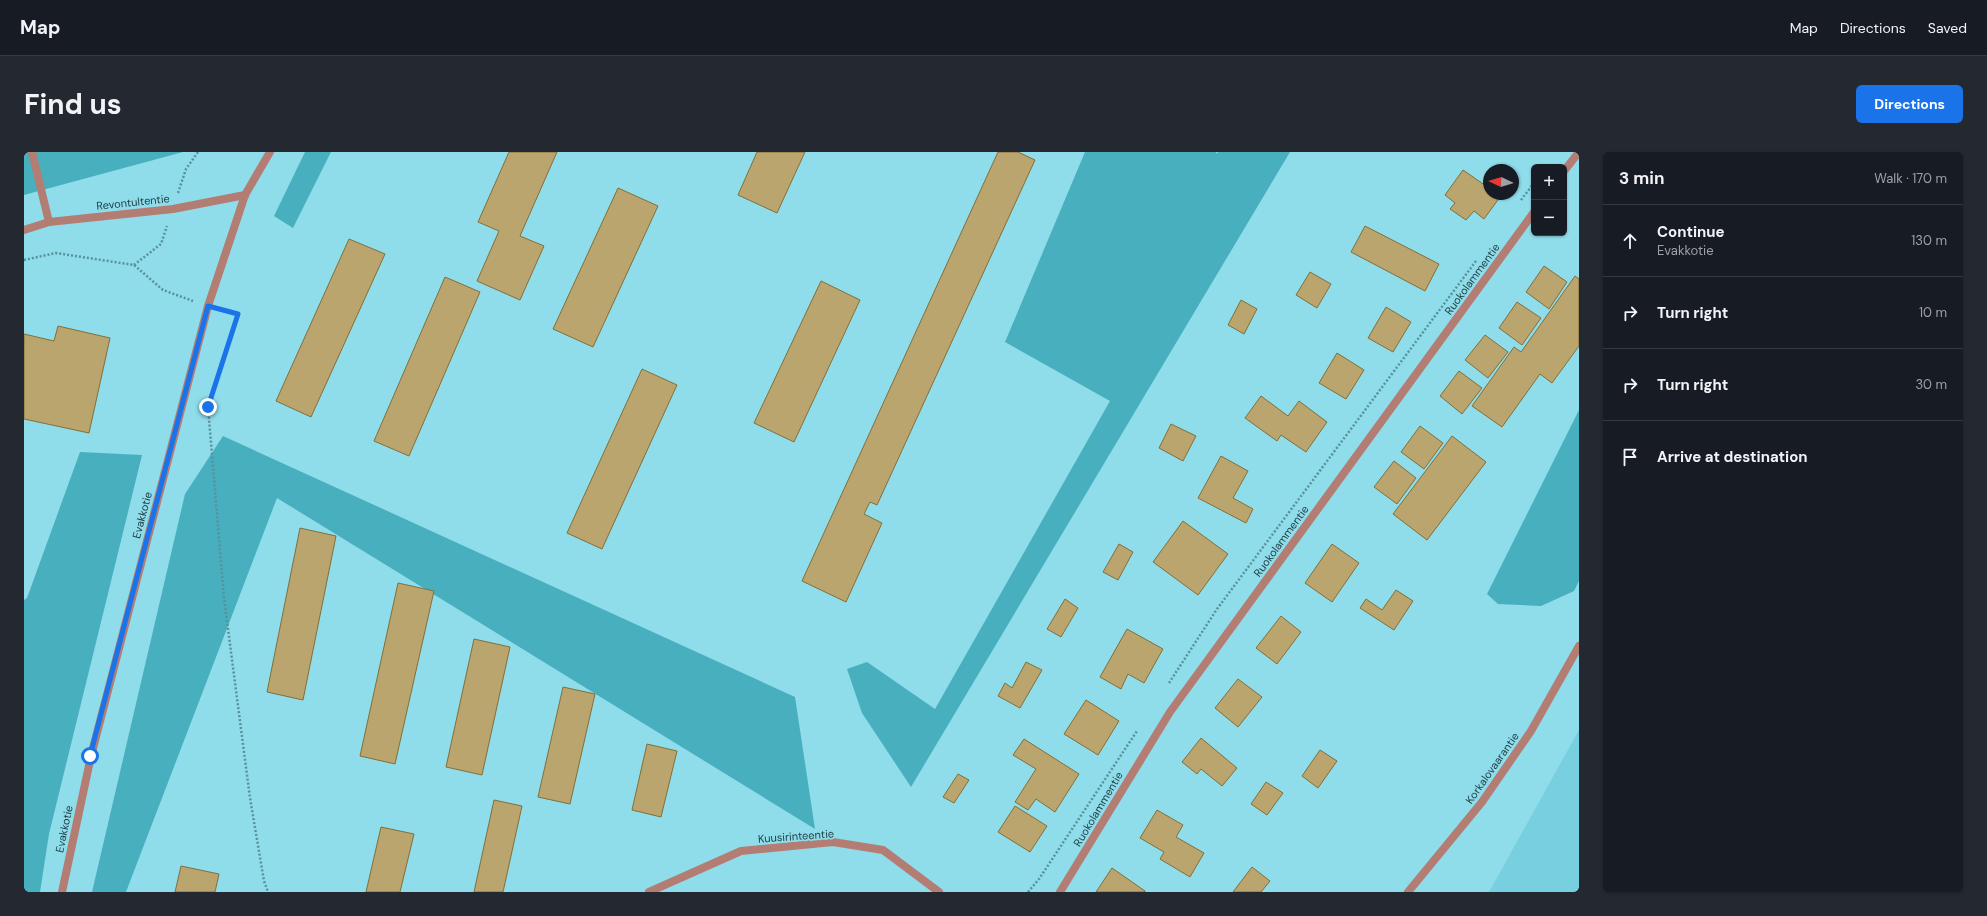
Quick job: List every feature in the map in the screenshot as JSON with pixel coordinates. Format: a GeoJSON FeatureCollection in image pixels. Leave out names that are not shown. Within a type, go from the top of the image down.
{"type":"FeatureCollection","features":[{"type":"Feature","properties":{"kind":"street"},"geometry":{"type":"LineString","coordinates":[[32,152],[49,222]]}},
{"type":"Feature","properties":{"kind":"street","name":"Evakkotie"},"geometry":{"type":"LineString","coordinates":[[62,892],[90,756],[208,306],[244,195],[270,152]]}},
{"type":"Feature","properties":{"kind":"street"},"geometry":{"type":"LineString","coordinates":[[1567,167],[1579,152]]}},
{"type":"Feature","properties":{"kind":"street","name":"Revontultentie"},"geometry":{"type":"LineString","coordinates":[[24,230],[49,222],[173,209],[244,195]]}},
{"type":"Feature","properties":{"kind":"street","name":"Ruokolammentie"},"geometry":{"type":"LineString","coordinates":[[1060,892],[1170,712],[1531,216]]}},
{"type":"Feature","properties":{"kind":"street","name":"Korkalovaarantie"},"geometry":{"type":"LineString","coordinates":[[1408,892],[1482,802],[1509,764],[1531,731],[1579,646]]}},
{"type":"Feature","properties":{"kind":"street","name":"Kuusirinteentie"},"geometry":{"type":"LineString","coordinates":[[649,892],[741,851],[833,842],[883,850],[939,892]]}},
{"type":"Feature","properties":{"kind":"path"},"geometry":{"type":"LineString","coordinates":[[24,260],[56,253],[134,265],[163,290],[208,306],[238,314],[208,407],[224,598],[250,798],[264,881],[268,892]]}},
{"type":"Feature","properties":{"kind":"shaded area"},"geometry":{"type":"Polygon","coordinates":[[[24,152],[183,152],[24,195],[24,152]]]}},
{"type":"Feature","properties":{"kind":"shaded area"},"geometry":{"type":"Polygon","coordinates":[[[305,152],[331,152],[293,228],[274,216],[305,152]]]}},
{"type":"Feature","properties":{"kind":"shaded area"},"geometry":{"type":"Polygon","coordinates":[[[1085,152],[1216,152],[1217,154],[1218,152],[1290,152],[911,787],[862,713],[847,669],[867,662],[935,709],[1110,401],[1005,342],[1085,152]]]}},
{"type":"Feature","properties":{"kind":"shaded area"},"geometry":{"type":"Polygon","coordinates":[[[1579,410],[1579,581],[1574,591],[1541,606],[1498,604],[1487,594],[1579,410]]]}},
{"type":"Feature","properties":{"kind":"shaded area"},"geometry":{"type":"Polygon","coordinates":[[[223,436],[795,697],[815,829],[277,498],[126,892],[92,892],[185,494],[223,436]]]}},
{"type":"Feature","properties":{"kind":"shaded area"},"geometry":{"type":"Polygon","coordinates":[[[80,452],[142,455],[49,834],[40,892],[24,892],[24,600],[27,598],[80,452]]]}},
{"type":"Feature","properties":{"kind":"shaded area"},"geometry":{"type":"Polygon","coordinates":[[[1579,730],[1579,892],[1489,892],[1579,730]]]}},
{"type":"Feature","properties":{"kind":"building"},"geometry":{"type":"Polygon","coordinates":[[[509,152],[557,152],[520,236],[544,246],[520,300],[477,281],[499,231],[478,222],[509,152]]]}},
{"type":"Feature","properties":{"kind":"building"},"geometry":{"type":"Polygon","coordinates":[[[757,152],[805,152],[777,213],[738,195],[757,152]]]}},
{"type":"Feature","properties":{"kind":"building"},"geometry":{"type":"Polygon","coordinates":[[[998,152],[1018,152],[1035,160],[877,505],[870,502],[864,514],[882,523],[846,602],[802,581],[998,152]]]}},
{"type":"Feature","properties":{"kind":"building"},"geometry":{"type":"Polygon","coordinates":[[[1463,170],[1483,184],[1483,200],[1498,200],[1484,219],[1474,211],[1466,220],[1450,209],[1455,203],[1445,195],[1463,170]]]}},
{"type":"Feature","properties":{"kind":"building"},"geometry":{"type":"Polygon","coordinates":[[[618,188],[658,206],[593,347],[553,329],[618,188]]]}},
{"type":"Feature","properties":{"kind":"building"},"geometry":{"type":"Polygon","coordinates":[[[1365,226],[1439,264],[1425,291],[1351,252],[1365,226]]]}},
{"type":"Feature","properties":{"kind":"building"},"geometry":{"type":"Polygon","coordinates":[[[349,239],[385,254],[311,417],[276,401],[349,239]]]}},
{"type":"Feature","properties":{"kind":"building"},"geometry":{"type":"Polygon","coordinates":[[[1544,266],[1567,282],[1549,309],[1526,292],[1544,266]]]}},
{"type":"Feature","properties":{"kind":"building"},"geometry":{"type":"Polygon","coordinates":[[[1310,272],[1331,284],[1317,308],[1296,295],[1310,272]]]}},
{"type":"Feature","properties":{"kind":"building"},"geometry":{"type":"Polygon","coordinates":[[[1575,276],[1579,279],[1579,346],[1552,383],[1540,374],[1502,427],[1472,406],[1514,347],[1521,352],[1575,276]]]}},
{"type":"Feature","properties":{"kind":"building"},"geometry":{"type":"Polygon","coordinates":[[[445,277],[480,292],[409,456],[374,441],[445,277]]]}},
{"type":"Feature","properties":{"kind":"building"},"geometry":{"type":"Polygon","coordinates":[[[821,281],[860,300],[794,442],[754,423],[821,281]]]}},
{"type":"Feature","properties":{"kind":"building"},"geometry":{"type":"Polygon","coordinates":[[[1241,300],[1257,309],[1244,334],[1228,325],[1241,300]]]}},
{"type":"Feature","properties":{"kind":"building"},"geometry":{"type":"Polygon","coordinates":[[[1517,302],[1541,318],[1522,345],[1499,328],[1517,302]]]}},
{"type":"Feature","properties":{"kind":"building"},"geometry":{"type":"Polygon","coordinates":[[[1386,307],[1411,322],[1393,352],[1368,338],[1386,307]]]}},
{"type":"Feature","properties":{"kind":"building"},"geometry":{"type":"Polygon","coordinates":[[[58,326],[110,338],[89,433],[24,419],[24,334],[54,341],[58,326]]]}},
{"type":"Feature","properties":{"kind":"building"},"geometry":{"type":"Polygon","coordinates":[[[1485,335],[1508,352],[1488,378],[1465,360],[1485,335]]]}},
{"type":"Feature","properties":{"kind":"building"},"geometry":{"type":"Polygon","coordinates":[[[1337,353],[1364,370],[1346,399],[1319,383],[1337,353]]]}},
{"type":"Feature","properties":{"kind":"building"},"geometry":{"type":"Polygon","coordinates":[[[642,369],[677,385],[602,549],[567,533],[642,369]]]}},
{"type":"Feature","properties":{"kind":"building"},"geometry":{"type":"Polygon","coordinates":[[[1459,371],[1482,388],[1462,414],[1440,396],[1459,371]]]}},
{"type":"Feature","properties":{"kind":"building"},"geometry":{"type":"Polygon","coordinates":[[[1261,396],[1288,416],[1299,401],[1327,422],[1306,452],[1281,435],[1277,441],[1245,418],[1261,396]]]}},
{"type":"Feature","properties":{"kind":"building"},"geometry":{"type":"Polygon","coordinates":[[[1171,424],[1196,436],[1183,461],[1159,448],[1171,424]]]}},
{"type":"Feature","properties":{"kind":"building"},"geometry":{"type":"Polygon","coordinates":[[[1420,426],[1443,443],[1424,469],[1401,452],[1420,426]]]}},
{"type":"Feature","properties":{"kind":"building"},"geometry":{"type":"Polygon","coordinates":[[[1452,436],[1486,462],[1427,540],[1393,514],[1452,436]]]}},
{"type":"Feature","properties":{"kind":"building"},"geometry":{"type":"Polygon","coordinates":[[[1221,456],[1248,471],[1233,498],[1253,509],[1246,523],[1198,498],[1221,456]]]}},
{"type":"Feature","properties":{"kind":"building"},"geometry":{"type":"Polygon","coordinates":[[[1394,461],[1416,478],[1397,504],[1374,487],[1394,461]]]}},
{"type":"Feature","properties":{"kind":"building"},"geometry":{"type":"Polygon","coordinates":[[[1183,521],[1228,554],[1198,595],[1153,562],[1183,521]]]}},
{"type":"Feature","properties":{"kind":"building"},"geometry":{"type":"Polygon","coordinates":[[[300,528],[336,536],[303,700],[267,692],[300,528]]]}},
{"type":"Feature","properties":{"kind":"building"},"geometry":{"type":"Polygon","coordinates":[[[1119,544],[1133,552],[1118,580],[1103,572],[1119,544]]]}},
{"type":"Feature","properties":{"kind":"building"},"geometry":{"type":"Polygon","coordinates":[[[1332,544],[1359,563],[1332,602],[1305,583],[1332,544]]]}},
{"type":"Feature","properties":{"kind":"building"},"geometry":{"type":"Polygon","coordinates":[[[398,583],[434,591],[395,764],[360,756],[398,583]]]}},
{"type":"Feature","properties":{"kind":"building"},"geometry":{"type":"Polygon","coordinates":[[[1396,590],[1413,601],[1394,630],[1360,608],[1366,599],[1382,610],[1396,590]]]}},
{"type":"Feature","properties":{"kind":"building"},"geometry":{"type":"Polygon","coordinates":[[[1065,599],[1078,608],[1061,637],[1047,629],[1065,599]]]}},
{"type":"Feature","properties":{"kind":"building"},"geometry":{"type":"Polygon","coordinates":[[[1281,616],[1301,632],[1277,664],[1256,648],[1281,616]]]}},
{"type":"Feature","properties":{"kind":"building"},"geometry":{"type":"Polygon","coordinates":[[[1127,629],[1163,649],[1144,683],[1128,674],[1121,689],[1100,677],[1127,629]]]}},
{"type":"Feature","properties":{"kind":"building"},"geometry":{"type":"Polygon","coordinates":[[[474,639],[510,647],[482,775],[446,767],[474,639]]]}},
{"type":"Feature","properties":{"kind":"building"},"geometry":{"type":"Polygon","coordinates":[[[1026,662],[1042,670],[1020,708],[998,696],[1005,683],[1012,688],[1026,662]]]}},
{"type":"Feature","properties":{"kind":"building"},"geometry":{"type":"Polygon","coordinates":[[[1238,679],[1262,697],[1238,727],[1215,708],[1238,679]]]}},
{"type":"Feature","properties":{"kind":"building"},"geometry":{"type":"Polygon","coordinates":[[[563,687],[595,694],[570,804],[538,797],[563,687]]]}},
{"type":"Feature","properties":{"kind":"building"},"geometry":{"type":"Polygon","coordinates":[[[1086,700],[1119,721],[1098,755],[1064,734],[1086,700]]]}},
{"type":"Feature","properties":{"kind":"building"},"geometry":{"type":"Polygon","coordinates":[[[1201,738],[1237,768],[1222,786],[1201,769],[1197,774],[1182,762],[1201,738]]]}},
{"type":"Feature","properties":{"kind":"building"},"geometry":{"type":"Polygon","coordinates":[[[1024,739],[1079,774],[1055,812],[1036,799],[1028,810],[1015,802],[1036,769],[1013,755],[1024,739]]]}},
{"type":"Feature","properties":{"kind":"building"},"geometry":{"type":"Polygon","coordinates":[[[647,744],[677,751],[661,817],[632,810],[647,744]]]}},
{"type":"Feature","properties":{"kind":"building"},"geometry":{"type":"Polygon","coordinates":[[[1320,750],[1337,761],[1318,788],[1302,776],[1320,750]]]}},
{"type":"Feature","properties":{"kind":"building"},"geometry":{"type":"Polygon","coordinates":[[[958,774],[969,780],[954,803],[943,797],[958,774]]]}},
{"type":"Feature","properties":{"kind":"building"},"geometry":{"type":"Polygon","coordinates":[[[1266,782],[1283,793],[1267,815],[1251,804],[1266,782]]]}},
{"type":"Feature","properties":{"kind":"building"},"geometry":{"type":"Polygon","coordinates":[[[494,800],[522,806],[503,892],[474,892],[494,800]]]}},
{"type":"Feature","properties":{"kind":"building"},"geometry":{"type":"Polygon","coordinates":[[[1015,806],[1047,826],[1030,852],[998,832],[1015,806]]]}},
{"type":"Feature","properties":{"kind":"building"},"geometry":{"type":"Polygon","coordinates":[[[1157,810],[1183,825],[1176,837],[1204,853],[1190,877],[1160,859],[1164,852],[1140,838],[1157,810]]]}},
{"type":"Feature","properties":{"kind":"building"},"geometry":{"type":"Polygon","coordinates":[[[381,827],[414,834],[400,892],[366,892],[381,827]]]}},
{"type":"Feature","properties":{"kind":"building"},"geometry":{"type":"Polygon","coordinates":[[[181,866],[219,874],[215,892],[175,892],[181,866]]]}},
{"type":"Feature","properties":{"kind":"building"},"geometry":{"type":"Polygon","coordinates":[[[1252,867],[1270,881],[1261,892],[1233,892],[1252,867]]]}},
{"type":"Feature","properties":{"kind":"building"},"geometry":{"type":"Polygon","coordinates":[[[1112,868],[1145,891],[1145,892],[1096,892],[1112,868]]]}},
{"type":"Feature","properties":{"kind":"route"},"geometry":{"type":"LineString","coordinates":[[90,756],[208,306],[238,314],[208,407]]}}]}
